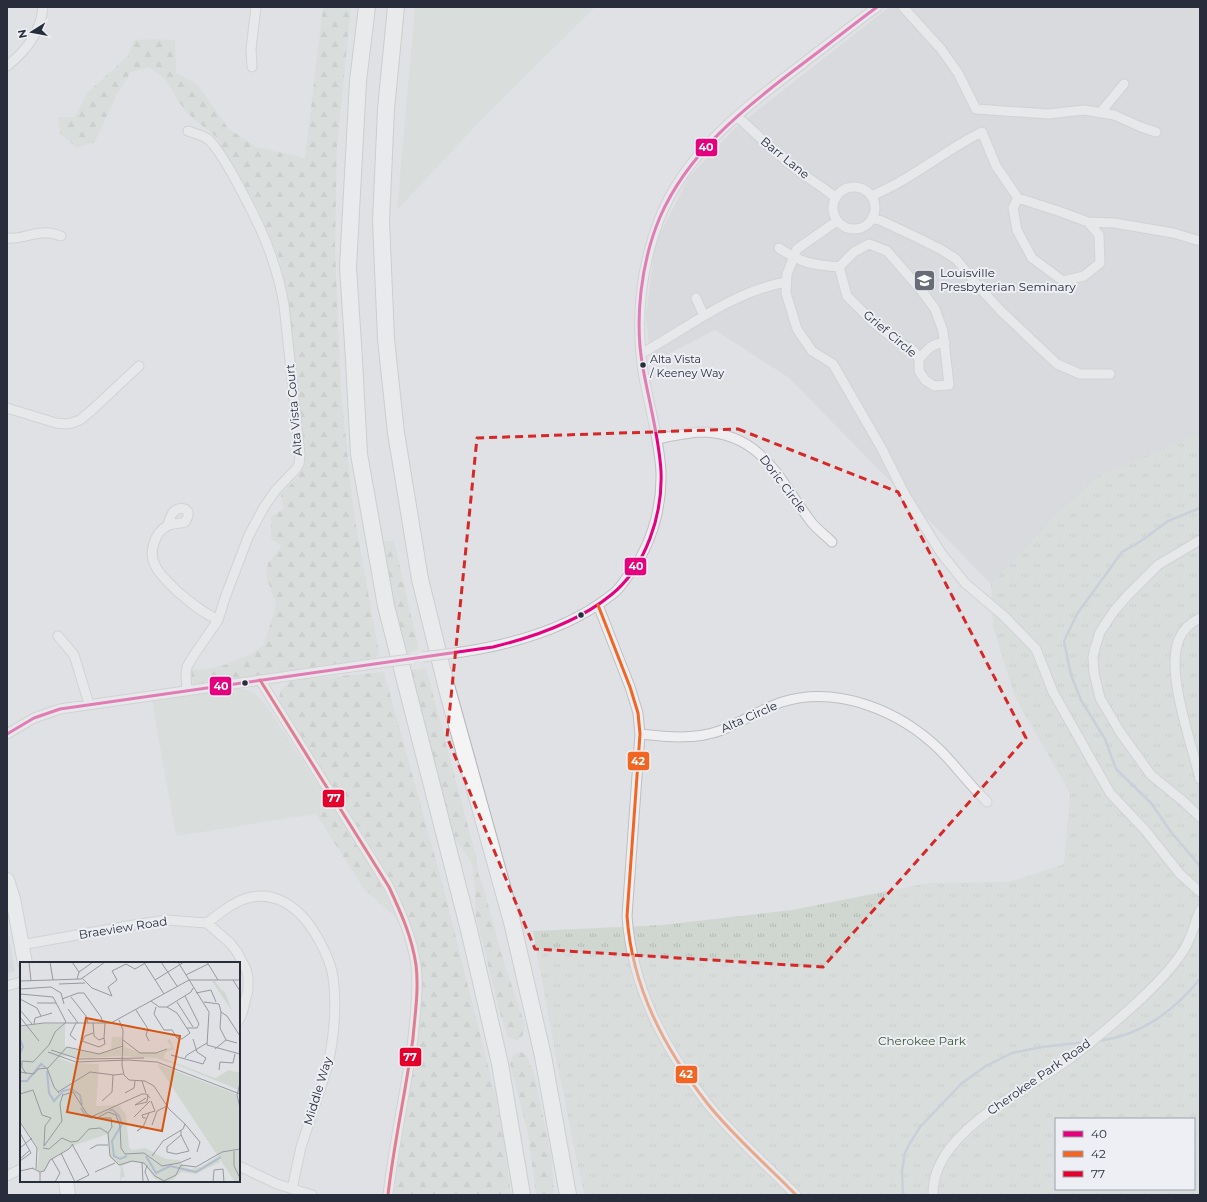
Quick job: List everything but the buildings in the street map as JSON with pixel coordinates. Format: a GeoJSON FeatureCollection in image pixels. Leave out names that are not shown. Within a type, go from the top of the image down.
{"type":"FeatureCollection","features":[{"type":"Feature","properties":{"kind":"highway"},"geometry":{"type":"LineString","coordinates":[[367,7],[358,80],[348,266],[359,454],[386,606],[413,714],[450,849],[500,1064],[522,1195]]}},
{"type":"Feature","properties":{"kind":"highway"},"geometry":{"type":"LineString","coordinates":[[396,7],[386,109],[381,221],[386,339],[396,433],[420,579],[447,689],[513,929],[543,1056],[568,1195]]}},
{"type":"Feature","properties":{"kind":"main road"},"geometry":{"type":"LineString","coordinates":[[7,880],[13,899],[25,962]]}},
{"type":"Feature","properties":{"kind":"main road"},"geometry":{"type":"LineString","coordinates":[[66,1182],[68,1195]]}},
{"type":"Feature","properties":{"kind":"street"},"geometry":{"type":"LineString","coordinates":[[7,66],[18,58],[34,37],[39,26],[43,7]]}},
{"type":"Feature","properties":{"kind":"street"},"geometry":{"type":"LineString","coordinates":[[252,67],[251,49],[256,7]]}},
{"type":"Feature","properties":{"kind":"street"},"geometry":{"type":"LineString","coordinates":[[7,734],[22,724],[60,709],[168,692],[187,691],[494,647],[538,634],[576,618],[612,595],[632,572],[650,540],[657,516],[661,492],[661,470],[642,365],[639,321],[643,276],[650,246],[660,218],[684,173],[713,138],[758,97],[877,7]]}},
{"type":"Feature","properties":{"kind":"street"},"geometry":{"type":"LineString","coordinates":[[903,7],[941,49],[958,73],[976,109],[1048,114],[1084,110],[1114,115],[1141,128],[1156,132]]}},
{"type":"Feature","properties":{"kind":"street"},"geometry":{"type":"LineString","coordinates":[[1100,113],[1124,84]]}},
{"type":"Feature","properties":{"kind":"street","name":"Barr Lane"},"geometry":{"type":"LineString","coordinates":[[737,116],[772,150],[836,198]]}},
{"type":"Feature","properties":{"kind":"street","name":"Alta Vista Court"},"geometry":{"type":"LineString","coordinates":[[187,691],[187,667],[218,620],[249,535],[264,507],[276,490],[299,464],[299,442],[284,305],[280,281],[272,256],[246,198],[224,160],[207,139],[188,131]]}},
{"type":"Feature","properties":{"kind":"street"},"geometry":{"type":"LineString","coordinates":[[871,196],[920,170],[982,132],[996,166],[1018,198],[1088,222],[1114,223],[1173,233],[1200,241]]}},
{"type":"Feature","properties":{"kind":"street"},"geometry":{"type":"LineString","coordinates":[[855,187],[871,196],[875,207],[872,218],[868,223],[858,229],[846,228],[837,221],[833,210],[836,198],[844,190],[855,187]]}},
{"type":"Feature","properties":{"kind":"street"},"geometry":{"type":"LineString","coordinates":[[1018,198],[1013,208],[1017,230],[1032,258],[1063,281],[1084,276],[1100,263],[1099,235],[1088,222]]}},
{"type":"Feature","properties":{"kind":"street"},"geometry":{"type":"LineString","coordinates":[[872,218],[882,221],[916,237],[956,259],[1001,311],[1058,364],[1080,374],[1110,374]]}},
{"type":"Feature","properties":{"kind":"street"},"geometry":{"type":"LineString","coordinates":[[837,221],[797,249],[787,274],[786,293],[797,329],[812,350],[833,364],[882,449],[904,495],[940,553],[965,583],[1005,617],[1036,649],[1053,692],[1110,793],[1145,830],[1180,874],[1200,892]]}},
{"type":"Feature","properties":{"kind":"street"},"geometry":{"type":"LineString","coordinates":[[7,238],[18,238],[43,233],[61,236]]}},
{"type":"Feature","properties":{"kind":"street","name":"Grief Circle"},"geometry":{"type":"LineString","coordinates":[[869,244],[887,251],[921,290],[935,309],[943,331],[945,342],[948,385],[934,386],[925,380],[919,371],[919,359],[914,351],[898,342],[874,323],[847,296],[839,267],[854,252],[869,244]]}},
{"type":"Feature","properties":{"kind":"street"},"geometry":{"type":"LineString","coordinates":[[779,248],[794,258],[816,266],[839,267]]}},
{"type":"Feature","properties":{"kind":"street"},"geometry":{"type":"LineString","coordinates":[[642,353],[729,302],[774,284],[786,282]]}},
{"type":"Feature","properties":{"kind":"street"},"geometry":{"type":"LineString","coordinates":[[696,298],[704,316]]}},
{"type":"Feature","properties":{"kind":"street","name":"Grief Circle"},"geometry":{"type":"LineString","coordinates":[[919,359],[934,344],[945,342]]}},
{"type":"Feature","properties":{"kind":"street"},"geometry":{"type":"LineString","coordinates":[[7,408],[56,422],[66,424],[72,423],[80,420],[92,410],[139,366]]}},
{"type":"Feature","properties":{"kind":"street","name":"Doric Circle"},"geometry":{"type":"LineString","coordinates":[[656,439],[681,434],[705,432],[731,437],[748,444],[769,462],[813,524],[832,542]]}},
{"type":"Feature","properties":{"kind":"street"},"geometry":{"type":"LineString","coordinates":[[168,525],[160,532],[152,546],[152,558],[157,570],[194,606],[218,620]]}},
{"type":"Feature","properties":{"kind":"street"},"geometry":{"type":"LineString","coordinates":[[1200,540],[1158,565],[1128,595],[1114,611],[1100,632],[1095,648],[1093,662],[1100,698],[1120,732],[1152,775],[1200,817]]}},
{"type":"Feature","properties":{"kind":"street"},"geometry":{"type":"LineString","coordinates":[[598,605],[630,687],[638,713],[640,734],[627,916],[630,946],[641,987],[654,1020],[668,1046],[708,1104],[796,1195]]}},
{"type":"Feature","properties":{"kind":"street"},"geometry":{"type":"LineString","coordinates":[[1200,618],[1188,626],[1181,634],[1176,647],[1175,663],[1180,703],[1200,778]]}},
{"type":"Feature","properties":{"kind":"street"},"geometry":{"type":"LineString","coordinates":[[58,636],[74,655],[89,704]]}},
{"type":"Feature","properties":{"kind":"street"},"geometry":{"type":"LineString","coordinates":[[260,680],[389,888],[404,919],[412,945],[416,966],[416,1010],[411,1052],[388,1195]]}},
{"type":"Feature","properties":{"kind":"street","name":"Alta Circle"},"geometry":{"type":"LineString","coordinates":[[640,734],[670,737],[706,735],[727,728],[772,706],[790,700],[825,697],[853,701],[879,710],[904,723],[927,739],[954,764],[987,802]]}},
{"type":"Feature","properties":{"kind":"street","name":"Middle Way"},"geometry":{"type":"LineString","coordinates":[[208,923],[232,905],[251,897],[266,897],[282,901],[299,912],[312,928],[330,965],[333,976],[335,1000],[328,1064],[301,1146],[292,1189]]}},
{"type":"Feature","properties":{"kind":"street","name":"Cherokee Park Road"},"geometry":{"type":"LineString","coordinates":[[933,1195],[936,1174],[944,1156],[966,1131],[991,1110],[1072,1057],[1152,988],[1181,954],[1188,941],[1200,910]]}},
{"type":"Feature","properties":{"kind":"street","name":"Braeview Road"},"geometry":{"type":"LineString","coordinates":[[21,945],[166,920],[208,923]]}},
{"type":"Feature","properties":{"kind":"street"},"geometry":{"type":"LineString","coordinates":[[208,923],[238,952],[246,968],[248,990],[240,1018]]}},
{"type":"Feature","properties":{"kind":"street"},"geometry":{"type":"LineString","coordinates":[[7,986],[20,982]]}},
{"type":"Feature","properties":{"kind":"street"},"geometry":{"type":"LineString","coordinates":[[240,1166],[292,1189],[312,1195]]}},
{"type":"Feature","properties":{"kind":"street"},"geometry":{"type":"LineString","coordinates":[[7,1176],[20,1170]]}},
{"type":"Feature","properties":{"kind":"highlighted area"},"geometry":{"type":"Polygon","coordinates":[[[738,429],[898,492],[1026,738],[823,967],[535,949],[447,737],[477,438],[738,429]]]}},
{"type":"Feature","properties":{"kind":"shaded area","name":"Louisville Presbyterian Seminary"},"geometry":{"type":"Polygon","coordinates":[[[889,7],[1200,7],[1200,434],[1057,515],[991,584],[789,378],[715,330],[651,363],[646,316],[655,244],[689,177],[735,128],[889,7]]]}},
{"type":"Feature","properties":{"kind":"shaded area"},"geometry":{"type":"Polygon","coordinates":[[[7,929],[15,971],[7,974],[7,929]]]}},
{"type":"Feature","properties":{"kind":"green space"},"geometry":{"type":"Polygon","coordinates":[[[323,7],[351,7],[337,146],[335,248],[341,392],[354,514],[379,653],[375,658],[195,685],[192,680],[191,670],[204,670],[224,665],[251,654],[264,645],[276,605],[266,575],[268,563],[282,546],[271,539],[271,517],[284,508],[281,494],[297,478],[305,462],[290,323],[280,261],[258,209],[216,137],[187,113],[164,78],[149,67],[131,72],[117,94],[95,142],[77,148],[60,133],[58,117],[75,117],[87,93],[128,56],[134,40],[175,40],[176,73],[198,85],[228,128],[256,147],[305,158],[323,7]]]}},
{"type":"Feature","properties":{"kind":"green space"},"geometry":{"type":"Polygon","coordinates":[[[415,7],[595,7],[485,116],[397,210],[415,7]]]}},
{"type":"Feature","properties":{"kind":"green space","name":"Cherokee Park"},"geometry":{"type":"Polygon","coordinates":[[[1200,434],[1200,1195],[584,1195],[558,1068],[533,931],[663,925],[792,910],[928,883],[1009,882],[1064,864],[1070,793],[1015,697],[993,627],[991,584],[1057,514],[1099,475],[1200,434]]]}},
{"type":"Feature","properties":{"kind":"green space"},"geometry":{"type":"Polygon","coordinates":[[[379,541],[394,541],[418,646],[417,650],[408,653],[403,652],[379,541]]]}},
{"type":"Feature","properties":{"kind":"green space"},"geometry":{"type":"Polygon","coordinates":[[[426,668],[477,860],[478,873],[504,963],[525,1025],[523,1035],[517,1040],[508,1038],[500,1013],[475,913],[475,885],[471,861],[452,835],[407,673],[412,670],[426,668]]]}},
{"type":"Feature","properties":{"kind":"green space"},"geometry":{"type":"Polygon","coordinates":[[[384,672],[443,886],[495,1093],[504,1141],[511,1195],[393,1195],[413,1072],[421,993],[413,934],[401,901],[373,850],[280,704],[279,700],[282,690],[293,680],[384,672]]]}},
{"type":"Feature","properties":{"kind":"green space"},"geometry":{"type":"Polygon","coordinates":[[[237,688],[252,691],[265,703],[334,809],[316,814],[176,836],[152,701],[237,688]]]}},
{"type":"Feature","properties":{"kind":"green space"},"geometry":{"type":"Polygon","coordinates":[[[334,809],[376,875],[396,917],[364,889],[316,814],[334,809]]]}},
{"type":"Feature","properties":{"kind":"green space"},"geometry":{"type":"Polygon","coordinates":[[[521,1052],[526,1055],[534,1073],[551,1154],[554,1195],[536,1195],[528,1133],[510,1064],[513,1055],[521,1052]]]}},
{"type":"Feature","properties":{"kind":"waterway"},"geometry":{"type":"LineString","coordinates":[[1200,508],[1168,521],[1141,541],[1122,552],[1077,614],[1064,641],[1071,675],[1081,700],[1105,739],[1116,769],[1151,803],[1171,832],[1200,866]]}},
{"type":"Feature","properties":{"kind":"waterway"},"geometry":{"type":"LineString","coordinates":[[1097,1041],[1127,1034],[1141,1028],[1167,1012],[1179,1002],[1200,979]]}},
{"type":"Feature","properties":{"kind":"waterway"},"geometry":{"type":"LineString","coordinates":[[903,1195],[902,1171],[905,1153],[910,1143],[920,1127],[962,1083],[986,1066],[1012,1053],[1042,1047],[1086,1042]]}},
{"type":"Feature","properties":{"kind":"transit line","name":"40"},"geometry":{"type":"LineString","coordinates":[[7,734],[34,718],[60,709],[493,647],[540,633],[570,621],[598,605],[611,595],[634,570],[643,555],[650,539],[659,505],[661,488],[660,458],[640,350],[639,311],[648,253],[653,234],[660,217],[686,172],[701,153],[737,116],[877,7]]}},
{"type":"Feature","properties":{"kind":"transit line","name":"42"},"geometry":{"type":"LineString","coordinates":[[598,605],[630,687],[638,713],[640,734],[627,916],[630,942],[643,992],[664,1038],[691,1082],[717,1115],[739,1139],[796,1195]]}},
{"type":"Feature","properties":{"kind":"transit line","name":"77"},"geometry":{"type":"LineString","coordinates":[[260,680],[389,887],[402,916],[412,945],[417,974],[416,1011],[388,1195]]}},
{"type":"Feature","properties":{"kind":"place","name":"Louisville Presbyterian Seminary"},"geometry":{"type":"Point","coordinates":[925,280]}},
{"type":"Feature","properties":{"kind":"place","name":"Alta Vista / Keeney Way"},"geometry":{"type":"Point","coordinates":[643,365]}}]}
